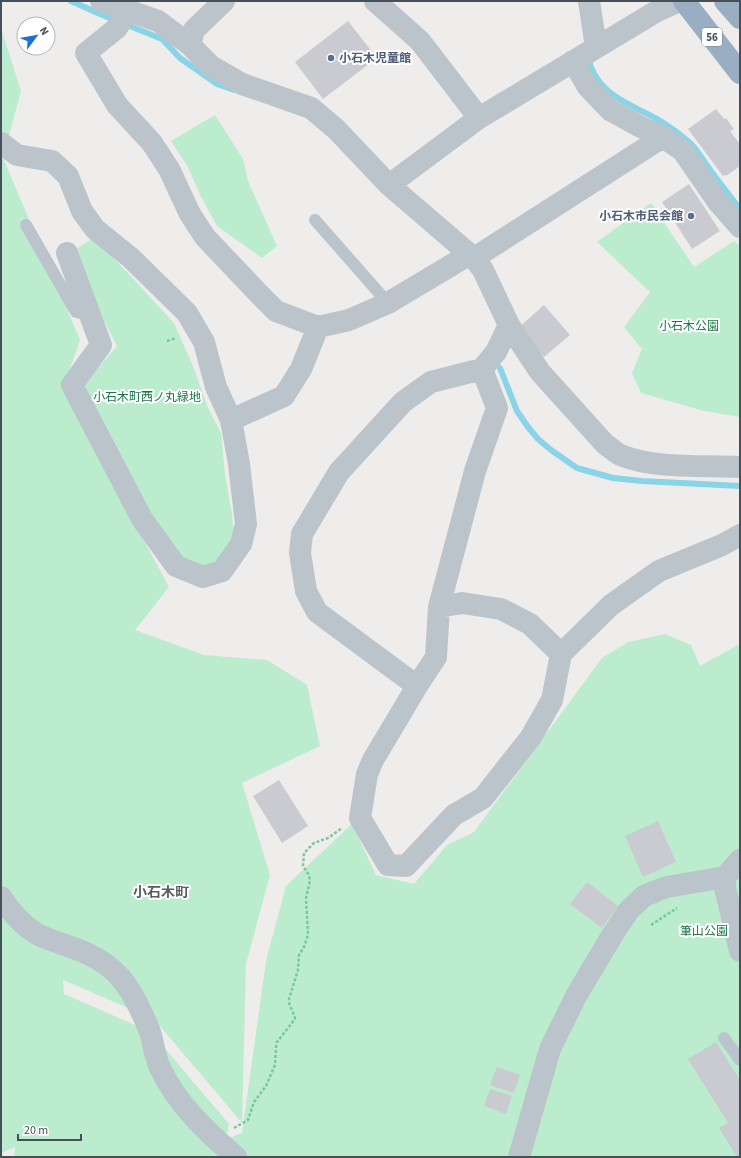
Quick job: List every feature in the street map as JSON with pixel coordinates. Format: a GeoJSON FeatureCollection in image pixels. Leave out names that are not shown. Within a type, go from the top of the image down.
{"type":"FeatureCollection","features":[{"type":"Feature","properties":{"kind":"highway","name":"56"},"geometry":{"type":"LineString","coordinates":[[684,1],[740,73]]}},
{"type":"Feature","properties":{"kind":"highway"},"geometry":{"type":"LineString","coordinates":[[725,1],[740,18]]}},
{"type":"Feature","properties":{"kind":"street"},"geometry":{"type":"LineString","coordinates":[[101,1],[121,19],[158,21],[190,45],[211,66],[242,84],[311,108],[336,128],[389,186],[462,260],[482,270],[509,325],[540,372],[606,444],[622,456],[666,464],[740,467]]}},
{"type":"Feature","properties":{"kind":"street"},"geometry":{"type":"LineString","coordinates":[[190,45],[194,30],[224,1]]}},
{"type":"Feature","properties":{"kind":"street"},"geometry":{"type":"LineString","coordinates":[[375,1],[420,42],[480,118]]}},
{"type":"Feature","properties":{"kind":"street"},"geometry":{"type":"LineString","coordinates":[[589,1],[586,54],[588,87],[610,110],[641,128],[663,137],[683,151],[718,202],[740,227]]}},
{"type":"Feature","properties":{"kind":"street"},"geometry":{"type":"LineString","coordinates":[[389,186],[480,118],[657,10],[680,1]]}},
{"type":"Feature","properties":{"kind":"street"},"geometry":{"type":"LineString","coordinates":[[121,19],[86,52],[117,105],[152,143],[169,170],[190,214],[205,237],[276,311],[318,327],[349,320],[388,303],[462,260],[663,137]]}},
{"type":"Feature","properties":{"kind":"street"},"geometry":{"type":"LineString","coordinates":[[1,143],[17,155],[52,161],[68,176],[82,211],[95,229],[131,258],[187,313],[204,342],[216,387],[230,420],[239,464],[246,524],[241,544],[222,571],[203,577],[176,566],[142,519],[72,385],[101,345],[67,252]]}},
{"type":"Feature","properties":{"kind":"street"},"geometry":{"type":"LineString","coordinates":[[417,686],[317,612],[306,591],[300,553],[302,534],[339,472],[403,402],[431,382],[482,369],[496,352],[509,325]]}},
{"type":"Feature","properties":{"kind":"street"},"geometry":{"type":"LineString","coordinates":[[230,420],[284,396],[301,369],[318,327]]}},
{"type":"Feature","properties":{"kind":"street"},"geometry":{"type":"LineString","coordinates":[[482,369],[497,408],[475,471],[439,607],[436,657],[373,760],[367,774],[360,818],[388,865],[406,866],[454,815],[483,798],[531,737],[552,700],[561,654],[611,605],[659,570],[722,545],[740,534]]}},
{"type":"Feature","properties":{"kind":"street"},"geometry":{"type":"LineString","coordinates":[[439,607],[462,603],[501,609],[530,624],[561,654]]}},
{"type":"Feature","properties":{"kind":"street"},"geometry":{"type":"LineString","coordinates":[[740,860],[725,878],[725,888],[740,951]]}},
{"type":"Feature","properties":{"kind":"street"},"geometry":{"type":"LineString","coordinates":[[519,1157],[550,1049],[576,996],[629,910],[644,896],[667,887],[725,878]]}},
{"type":"Feature","properties":{"kind":"street"},"geometry":{"type":"LineString","coordinates":[[1,897],[19,920],[36,934],[89,954],[105,963],[118,976],[130,992],[142,1013],[162,1072],[186,1108],[200,1124],[236,1157]]}},
{"type":"Feature","properties":{"kind":"lane"},"geometry":{"type":"LineString","coordinates":[[316,220],[388,303]]}},
{"type":"Feature","properties":{"kind":"lane"},"geometry":{"type":"LineString","coordinates":[[26,225],[76,312],[90,315]]}},
{"type":"Feature","properties":{"kind":"lane"},"geometry":{"type":"LineString","coordinates":[[724,1038],[740,1060]]}},
{"type":"Feature","properties":{"kind":"path"},"geometry":{"type":"LineString","coordinates":[[218,1140],[230,1129],[248,1120],[254,1102],[266,1086],[275,1065],[277,1042],[293,1023],[295,1018],[289,999],[298,970],[299,955],[304,947],[308,935],[306,898],[310,881],[303,866],[304,853],[314,843],[328,838],[340,831],[345,823]]}},
{"type":"Feature","properties":{"kind":"green space","name":"筆山公園"},"geometry":{"type":"Polygon","coordinates":[[[1,28],[21,91],[3,158],[80,340],[66,380],[78,417],[169,587],[135,630],[204,655],[267,660],[307,685],[320,746],[242,783],[270,875],[246,964],[242,1123],[154,1019],[63,980],[64,994],[151,1032],[229,1124],[226,1139],[242,1133],[266,961],[286,886],[352,824],[376,875],[414,884],[447,845],[474,832],[602,658],[628,642],[665,634],[691,645],[700,666],[740,644],[740,1157],[14,1157],[15,1147],[1,1153],[1,28]]]}},
{"type":"Feature","properties":{"kind":"green space"},"geometry":{"type":"Polygon","coordinates":[[[215,115],[243,159],[248,181],[277,246],[262,258],[217,226],[200,195],[188,167],[171,141],[215,115]]]}},
{"type":"Feature","properties":{"kind":"green space","name":"小石木公園"},"geometry":{"type":"Polygon","coordinates":[[[651,203],[694,267],[734,241],[740,246],[740,417],[704,411],[641,393],[632,373],[642,349],[624,327],[650,292],[597,242],[651,203]]]}},
{"type":"Feature","properties":{"kind":"green space","name":"小石木町西ノ丸緑地"},"geometry":{"type":"Polygon","coordinates":[[[94,238],[174,323],[193,366],[208,408],[221,433],[225,475],[232,514],[234,537],[219,559],[204,569],[178,557],[142,505],[82,387],[117,346],[88,289],[73,251],[94,238]]]}},
{"type":"Feature","properties":{"kind":"building"},"geometry":{"type":"Polygon","coordinates":[[[348,21],[377,58],[323,99],[295,62],[348,21]]]}},
{"type":"Feature","properties":{"kind":"building"},"geometry":{"type":"Polygon","coordinates":[[[716,109],[724,119],[726,118],[734,129],[730,131],[740,144],[740,166],[726,176],[723,176],[688,129],[716,109]]]}},
{"type":"Feature","properties":{"kind":"building","name":"小石木市民会館"},"geometry":{"type":"Polygon","coordinates":[[[689,184],[720,231],[692,249],[662,202],[689,184]]]}},
{"type":"Feature","properties":{"kind":"building"},"geometry":{"type":"Polygon","coordinates":[[[544,305],[570,335],[544,357],[518,328],[544,305]]]}},
{"type":"Feature","properties":{"kind":"building"},"geometry":{"type":"Polygon","coordinates":[[[279,780],[308,826],[282,843],[253,796],[279,780]]]}},
{"type":"Feature","properties":{"kind":"building"},"geometry":{"type":"Polygon","coordinates":[[[658,821],[676,862],[643,877],[625,836],[658,821]]]}},
{"type":"Feature","properties":{"kind":"building"},"geometry":{"type":"Polygon","coordinates":[[[587,882],[618,906],[602,928],[570,904],[587,882]]]}},
{"type":"Feature","properties":{"kind":"building"},"geometry":{"type":"Polygon","coordinates":[[[716,1042],[740,1080],[740,1157],[737,1157],[719,1128],[728,1123],[688,1059],[716,1042]]]}},
{"type":"Feature","properties":{"kind":"building"},"geometry":{"type":"Polygon","coordinates":[[[497,1067],[520,1075],[514,1093],[490,1085],[497,1067]]]}},
{"type":"Feature","properties":{"kind":"building"},"geometry":{"type":"Polygon","coordinates":[[[490,1089],[512,1096],[506,1114],[484,1106],[490,1089]]]}},
{"type":"Feature","properties":{"kind":"waterway"},"geometry":{"type":"LineString","coordinates":[[71,1],[162,39],[180,58],[217,84],[234,90]]}},
{"type":"Feature","properties":{"kind":"waterway"},"geometry":{"type":"LineString","coordinates":[[588,56],[591,69],[605,88],[624,102],[666,124],[693,145],[740,209]]}},
{"type":"Feature","properties":{"kind":"waterway"},"geometry":{"type":"LineString","coordinates":[[500,368],[517,411],[528,427],[538,439],[551,450],[577,468],[613,478],[740,486]]}},
{"type":"Feature","properties":{"kind":"place","name":"小石木児童館"},"geometry":{"type":"Point","coordinates":[331,58]}},
{"type":"Feature","properties":{"kind":"place","name":"小石木市民会館"},"geometry":{"type":"Point","coordinates":[691,216]}},
{"type":"Feature","properties":{"kind":"district","name":"小石木町"},"geometry":{"type":"Point","coordinates":[161,892]}}]}
